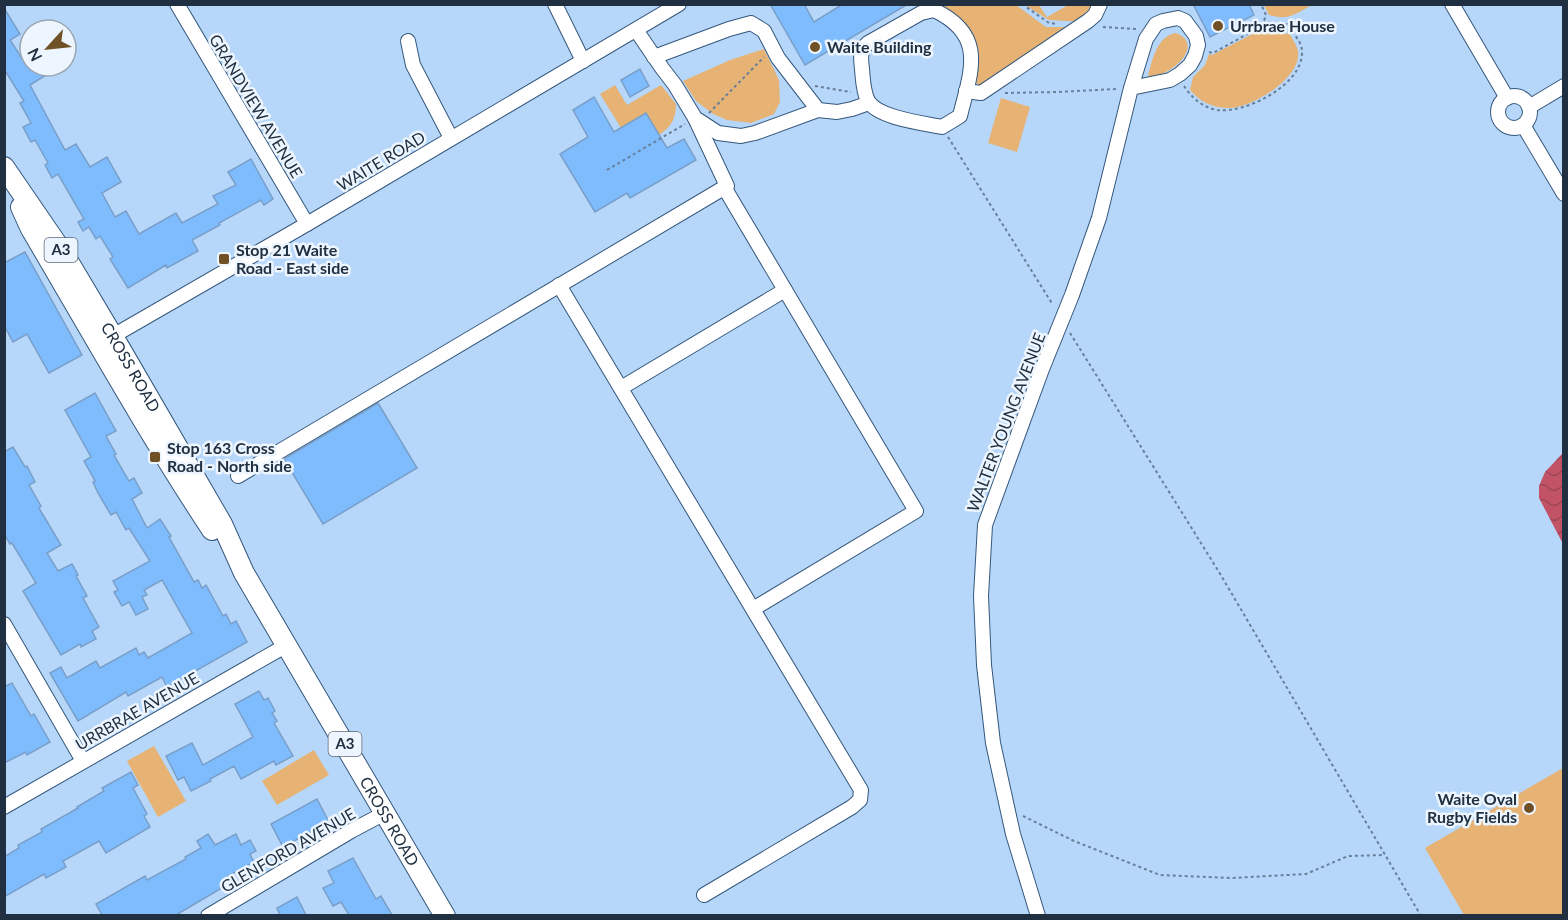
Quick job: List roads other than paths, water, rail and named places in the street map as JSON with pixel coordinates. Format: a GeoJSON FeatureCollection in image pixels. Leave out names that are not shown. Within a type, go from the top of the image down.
{"type":"FeatureCollection","features":[{"type":"Feature","properties":{"kind":"highway","name":"CROSS ROAD"},"geometry":{"type":"LineString","coordinates":[[4,167],[60,248],[187,492],[223,548],[244,573],[445,915]]}},
{"type":"Feature","properties":{"kind":"highway","name":"CROSS ROAD"},"geometry":{"type":"LineString","coordinates":[[4,175],[31,229],[106,340]]}},
{"type":"Feature","properties":{"kind":"street","name":"GRANDVIEW AVENUE"},"geometry":{"type":"LineString","coordinates":[[177,4],[307,224]]}},
{"type":"Feature","properties":{"kind":"street"},"geometry":{"type":"LineString","coordinates":[[555,4],[583,62]]}},
{"type":"Feature","properties":{"kind":"street","name":"WAITE ROAD"},"geometry":{"type":"LineString","coordinates":[[106,340],[680,4]]}},
{"type":"Feature","properties":{"kind":"street"},"geometry":{"type":"LineString","coordinates":[[966,92],[981,93],[1088,21],[1095,15],[1100,4]]}},
{"type":"Feature","properties":{"kind":"street"},"geometry":{"type":"LineString","coordinates":[[1452,4],[1507,98]]}},
{"type":"Feature","properties":{"kind":"street"},"geometry":{"type":"LineString","coordinates":[[934,10],[952,21],[963,33],[972,58],[960,116],[942,127],[889,115],[869,103],[864,91],[861,53],[863,47],[921,13],[934,10]]}},
{"type":"Feature","properties":{"kind":"street","name":"WALTER YOUNG AVENUE"},"geometry":{"type":"LineString","coordinates":[[1038,915],[1013,834],[993,744],[984,665],[981,596],[985,525],[1099,218],[1131,88],[1146,39],[1156,24],[1178,18],[1185,21],[1196,36],[1198,45],[1190,65],[1170,80],[1131,88]]}},
{"type":"Feature","properties":{"kind":"street"},"geometry":{"type":"LineString","coordinates":[[654,57],[751,23],[764,31],[778,58],[818,110]]}},
{"type":"Feature","properties":{"kind":"street"},"geometry":{"type":"LineString","coordinates":[[238,476],[727,186],[698,120],[636,30]]}},
{"type":"Feature","properties":{"kind":"street"},"geometry":{"type":"LineString","coordinates":[[408,41],[412,65],[451,138]]}},
{"type":"Feature","properties":{"kind":"street"},"geometry":{"type":"LineString","coordinates":[[1529,107],[1563,86]]}},
{"type":"Feature","properties":{"kind":"street"},"geometry":{"type":"LineString","coordinates":[[1512,96],[1525,100],[1529,107],[1529,116],[1523,125],[1512,128],[1503,123],[1499,117],[1500,104],[1507,98],[1512,96]]}},
{"type":"Feature","properties":{"kind":"street"},"geometry":{"type":"LineString","coordinates":[[698,120],[718,133],[741,136],[818,110],[837,112],[869,103]]}},
{"type":"Feature","properties":{"kind":"street"},"geometry":{"type":"LineString","coordinates":[[1523,125],[1563,194]]}},
{"type":"Feature","properties":{"kind":"street"},"geometry":{"type":"LineString","coordinates":[[724,187],[916,511],[753,609]]}},
{"type":"Feature","properties":{"kind":"street"},"geometry":{"type":"LineString","coordinates":[[560,285],[861,790],[860,800],[852,807],[704,895]]}},
{"type":"Feature","properties":{"kind":"street"},"geometry":{"type":"LineString","coordinates":[[621,388],[785,290]]}},
{"type":"Feature","properties":{"kind":"street"},"geometry":{"type":"LineString","coordinates":[[4,624],[83,761]]}},
{"type":"Feature","properties":{"kind":"street","name":"URRBRAE AVENUE"},"geometry":{"type":"LineString","coordinates":[[4,807],[287,645]]}},
{"type":"Feature","properties":{"kind":"street","name":"GLENFORD AVENUE"},"geometry":{"type":"LineString","coordinates":[[208,915],[385,813]]}},
{"type":"Feature","properties":{"kind":"water"},"geometry":{"type":"Polygon","coordinates":[[[1562,454],[1563,544],[1539,498],[1539,486],[1545,472],[1562,454]]]}},
{"type":"Feature","properties":{"kind":"place","name":"Urrbrae House"},"geometry":{"type":"Point","coordinates":[1218,26]}},
{"type":"Feature","properties":{"kind":"place","name":"Waite Building"},"geometry":{"type":"Point","coordinates":[815,47]}},
{"type":"Feature","properties":{"kind":"place","name":"Stop 21 Waite Road - East side"},"geometry":{"type":"Point","coordinates":[224,259]}},
{"type":"Feature","properties":{"kind":"place","name":"Stop 163 Cross Road - North side"},"geometry":{"type":"Point","coordinates":[155,457]}},
{"type":"Feature","properties":{"kind":"place","name":"Waite Oval Rugby Fields"},"geometry":{"type":"Point","coordinates":[1529,808]}}]}
